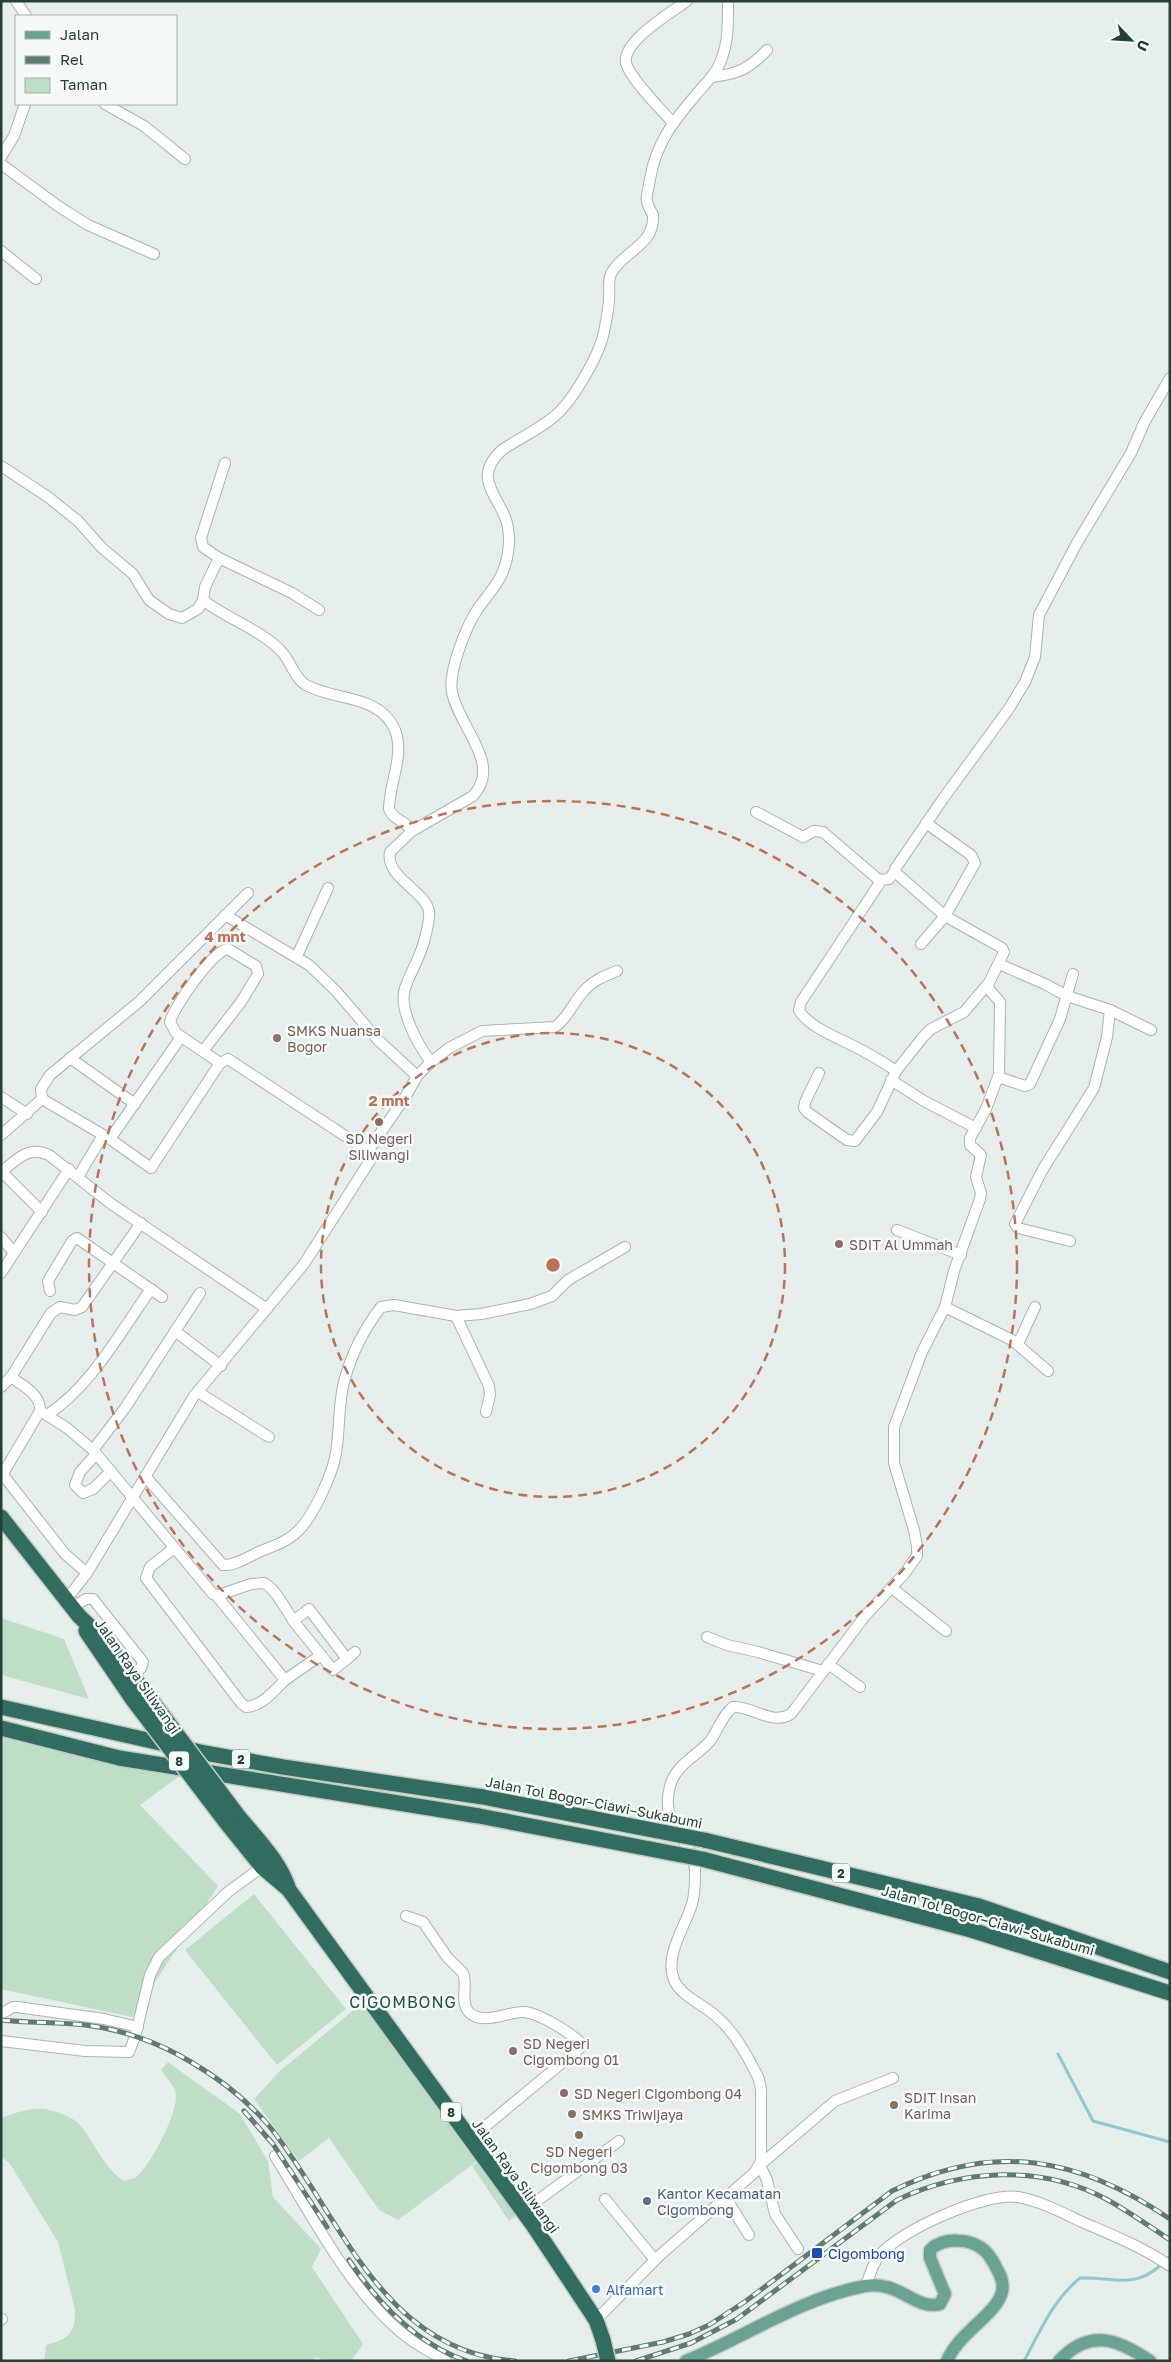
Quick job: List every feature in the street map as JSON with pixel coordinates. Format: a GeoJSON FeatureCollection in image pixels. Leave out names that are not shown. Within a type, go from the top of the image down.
{"type":"FeatureCollection","features":[{"type":"Feature","properties":{"kind":"highway","name":"Jalan Raya Siliwangi"},"geometry":{"type":"LineString","coordinates":[[1,1517],[72,1608],[100,1637],[132,1676],[139,1696]]}},
{"type":"Feature","properties":{"kind":"highway","name":"Jalan Raya Siliwangi"},"geometry":{"type":"LineString","coordinates":[[72,1608],[91,1640],[139,1696],[230,1817],[289,1890],[523,2212],[596,2320],[608,2361]]}},
{"type":"Feature","properties":{"kind":"highway","name":"Jalan Tol Bogor–Ciawi–Sukabumi"},"geometry":{"type":"LineString","coordinates":[[1,1707],[205,1753],[282,1767],[483,1797],[704,1840],[979,1906],[1170,1972]]}},
{"type":"Feature","properties":{"kind":"highway","name":"Jalan Tol Bogor–Ciawi–Sukabumi"},"geometry":{"type":"LineString","coordinates":[[1,1728],[119,1758],[479,1816],[702,1859],[971,1930],[1170,1993]]}},
{"type":"Feature","properties":{"kind":"main road"},"geometry":{"type":"LineString","coordinates":[[686,2361],[809,2303],[866,2286],[888,2286],[924,2304],[940,2304],[945,2294],[930,2258],[930,2250],[942,2244],[957,2241],[975,2245],[984,2250],[992,2260],[1002,2280],[1000,2296],[991,2310],[956,2344],[947,2361]]}},
{"type":"Feature","properties":{"kind":"main road"},"geometry":{"type":"LineString","coordinates":[[1059,2361],[1076,2346],[1099,2339],[1129,2348],[1150,2361]]}},
{"type":"Feature","properties":{"kind":"street"},"geometry":{"type":"LineString","coordinates":[[16,1],[25,15]]}},
{"type":"Feature","properties":{"kind":"street"},"geometry":{"type":"LineString","coordinates":[[673,123],[648,95],[626,65],[626,57],[630,48],[649,28],[687,1]]}},
{"type":"Feature","properties":{"kind":"street"},"geometry":{"type":"LineString","coordinates":[[431,1062],[412,1035],[404,996],[423,946],[429,911],[424,901],[395,870],[389,856],[392,849],[412,831],[473,796],[482,782],[483,769],[479,752],[455,702],[452,684],[455,665],[472,620],[498,583],[508,556],[509,536],[507,523],[488,486],[490,466],[502,450],[555,416],[571,398],[588,368],[604,333],[609,300],[609,282],[612,272],[643,243],[652,225],[653,215],[645,196],[656,152],[673,123],[711,77],[720,62],[727,39],[728,1]]}},
{"type":"Feature","properties":{"kind":"street"},"geometry":{"type":"LineString","coordinates":[[711,77],[733,75],[752,66],[767,50]]}},
{"type":"Feature","properties":{"kind":"street"},"geometry":{"type":"LineString","coordinates":[[1,157],[14,136],[25,105]]}},
{"type":"Feature","properties":{"kind":"street"},"geometry":{"type":"LineString","coordinates":[[107,105],[144,126],[185,159]]}},
{"type":"Feature","properties":{"kind":"street"},"geometry":{"type":"LineString","coordinates":[[1,164],[58,206],[88,225],[154,254]]}},
{"type":"Feature","properties":{"kind":"street"},"geometry":{"type":"LineString","coordinates":[[1,251],[36,279]]}},
{"type":"Feature","properties":{"kind":"street"},"geometry":{"type":"LineString","coordinates":[[976,1128],[924,1101],[867,1052],[825,1031],[804,1017],[798,1010],[801,1002],[881,881],[889,879],[895,871],[926,823],[1008,710],[1025,682],[1035,657],[1039,615],[1077,543],[1131,453],[1144,423],[1170,378]]}},
{"type":"Feature","properties":{"kind":"street"},"geometry":{"type":"LineString","coordinates":[[225,463],[200,542],[203,547],[219,558],[292,594],[319,610]]}},
{"type":"Feature","properties":{"kind":"street"},"geometry":{"type":"LineString","coordinates":[[1,466],[48,497],[82,525],[102,548],[133,574],[143,594],[158,608],[182,618],[198,609],[203,600],[205,587],[219,558]]}},
{"type":"Feature","properties":{"kind":"street"},"geometry":{"type":"LineString","coordinates":[[203,600],[274,644],[288,659],[304,684],[321,692],[341,695],[364,703],[386,717],[396,732],[398,749],[389,809],[394,817],[408,825],[412,831]]}},
{"type":"Feature","properties":{"kind":"street"},"geometry":{"type":"LineString","coordinates":[[756,812],[803,837],[816,830],[823,832],[881,881]]}},
{"type":"Feature","properties":{"kind":"street"},"geometry":{"type":"LineString","coordinates":[[921,944],[945,916],[975,863],[971,855],[926,823]]}},
{"type":"Feature","properties":{"kind":"street"},"geometry":{"type":"LineString","coordinates":[[819,1072],[804,1102],[804,1108],[807,1112],[852,1142],[858,1139],[877,1112],[894,1075],[926,1033],[964,1012],[987,986],[1004,954],[1002,948],[945,916],[895,871]]}},
{"type":"Feature","properties":{"kind":"street"},"geometry":{"type":"LineString","coordinates":[[297,956],[328,888]]}},
{"type":"Feature","properties":{"kind":"street"},"geometry":{"type":"LineString","coordinates":[[1,1135],[42,1099],[42,1089],[46,1080],[140,1001],[248,893]]}},
{"type":"Feature","properties":{"kind":"street"},"geometry":{"type":"LineString","coordinates":[[225,915],[297,956],[324,978],[378,1040],[417,1076]]}},
{"type":"Feature","properties":{"kind":"street"},"geometry":{"type":"LineString","coordinates":[[203,1052],[256,978],[257,968],[228,949],[216,954],[172,1013],[171,1026],[181,1037],[203,1052],[220,1063]]}},
{"type":"Feature","properties":{"kind":"street"},"geometry":{"type":"LineString","coordinates":[[999,964],[1067,996],[1110,1010],[1151,1030]]}},
{"type":"Feature","properties":{"kind":"street"},"geometry":{"type":"LineString","coordinates":[[368,1151],[406,1096],[417,1076],[449,1048],[482,1032],[555,1027],[562,1022],[582,993],[595,981],[617,971]]}},
{"type":"Feature","properties":{"kind":"street"},"geometry":{"type":"LineString","coordinates":[[998,1077],[1025,1086],[1028,1085],[1054,1032],[1074,974]]}},
{"type":"Feature","properties":{"kind":"street"},"geometry":{"type":"LineString","coordinates":[[798,2249],[775,2214],[768,2180],[760,2165],[761,2090],[759,2079],[723,2022],[679,1989],[671,1970],[671,1960],[693,1901],[695,1865],[693,1857],[671,1821],[667,1798],[676,1771],[709,1742],[731,1709],[740,1707],[774,1718],[786,1717],[795,1710],[825,1667],[870,1609],[892,1588],[915,1561],[917,1551],[908,1509],[894,1464],[894,1427],[926,1343],[945,1307],[954,1271],[981,1195],[976,1177],[981,1155],[969,1142],[998,1077],[1000,1002],[988,990],[987,986]]}},
{"type":"Feature","properties":{"kind":"street"},"geometry":{"type":"LineString","coordinates":[[1070,1241],[1018,1228],[1015,1224],[1043,1169],[1094,1088],[1107,1037],[1110,1010]]}},
{"type":"Feature","properties":{"kind":"street"},"geometry":{"type":"LineString","coordinates":[[78,1177],[107,1137],[135,1104],[181,1037]]}},
{"type":"Feature","properties":{"kind":"street"},"geometry":{"type":"LineString","coordinates":[[70,1058],[135,1104]]}},
{"type":"Feature","properties":{"kind":"street"},"geometry":{"type":"LineString","coordinates":[[42,1099],[107,1137],[151,1168],[220,1063],[225,1060],[231,1060],[368,1151],[371,1160],[304,1264],[198,1392],[87,1572],[72,1608]]}},
{"type":"Feature","properties":{"kind":"street"},"geometry":{"type":"LineString","coordinates":[[1,1097],[26,1114]]}},
{"type":"Feature","properties":{"kind":"street"},"geometry":{"type":"LineString","coordinates":[[42,1212],[2,1172],[26,1152],[32,1151],[49,1155],[69,1169],[103,1198],[267,1309]]}},
{"type":"Feature","properties":{"kind":"street"},"geometry":{"type":"LineString","coordinates":[[1,1273],[69,1169]]}},
{"type":"Feature","properties":{"kind":"street"},"geometry":{"type":"LineString","coordinates":[[1,1387],[11,1377],[54,1309],[60,1307],[80,1309],[141,1223]]}},
{"type":"Feature","properties":{"kind":"street"},"geometry":{"type":"LineString","coordinates":[[897,1230],[961,1255]]}},
{"type":"Feature","properties":{"kind":"street"},"geometry":{"type":"LineString","coordinates":[[1,1237],[14,1253]]}},
{"type":"Feature","properties":{"kind":"street"},"geometry":{"type":"LineString","coordinates":[[50,1291],[48,1281],[74,1239],[80,1239],[162,1297]]}},
{"type":"Feature","properties":{"kind":"street"},"geometry":{"type":"LineString","coordinates":[[145,1476],[223,1566],[277,1544],[293,1535],[306,1521],[332,1467],[336,1451],[341,1398],[348,1368],[358,1345],[381,1307],[394,1305],[456,1316],[488,1313],[542,1301],[554,1294],[568,1280],[625,1246]]}},
{"type":"Feature","properties":{"kind":"street"},"geometry":{"type":"LineString","coordinates":[[87,1572],[65,1554],[2,1476],[43,1413],[66,1402],[76,1392],[151,1289]]}},
{"type":"Feature","properties":{"kind":"street"},"geometry":{"type":"LineString","coordinates":[[111,1471],[89,1491],[83,1493],[75,1485],[76,1477],[125,1408],[200,1293]]}},
{"type":"Feature","properties":{"kind":"street"},"geometry":{"type":"LineString","coordinates":[[945,1307],[1018,1344],[1048,1371]]}},
{"type":"Feature","properties":{"kind":"street"},"geometry":{"type":"LineString","coordinates":[[1018,1344],[1035,1307]]}},
{"type":"Feature","properties":{"kind":"street"},"geometry":{"type":"LineString","coordinates":[[456,1316],[489,1386],[490,1395],[486,1412]]}},
{"type":"Feature","properties":{"kind":"street"},"geometry":{"type":"LineString","coordinates":[[175,1330],[221,1366]]}},
{"type":"Feature","properties":{"kind":"street"},"geometry":{"type":"LineString","coordinates":[[11,1377],[36,1397],[43,1413],[76,1434],[95,1452],[285,1680]]}},
{"type":"Feature","properties":{"kind":"street"},"geometry":{"type":"LineString","coordinates":[[198,1392],[269,1437]]}},
{"type":"Feature","properties":{"kind":"street"},"geometry":{"type":"LineString","coordinates":[[174,1548],[150,1568],[146,1578],[240,1703],[246,1707],[252,1707],[277,1690],[285,1680],[321,1655]]}},
{"type":"Feature","properties":{"kind":"street"},"geometry":{"type":"LineString","coordinates":[[216,1595],[251,1584],[264,1583],[271,1589],[293,1621],[333,1670],[351,1656],[309,1610],[293,1621]]}},
{"type":"Feature","properties":{"kind":"street"},"geometry":{"type":"LineString","coordinates":[[892,1588],[946,1631]]}},
{"type":"Feature","properties":{"kind":"street"},"geometry":{"type":"LineString","coordinates":[[72,1608],[86,1599],[93,1599],[143,1662],[141,1668],[132,1676]]}},
{"type":"Feature","properties":{"kind":"street"},"geometry":{"type":"LineString","coordinates":[[708,1638],[727,1646],[825,1667],[860,1687]]}},
{"type":"Feature","properties":{"kind":"street"},"geometry":{"type":"LineString","coordinates":[[1,2041],[85,2051],[126,2053],[131,2050],[150,1976],[159,1957],[228,1892],[267,1863]]}},
{"type":"Feature","properties":{"kind":"street"},"geometry":{"type":"LineString","coordinates":[[406,1916],[423,1922],[446,1957],[463,1973],[465,2004],[468,2012],[482,2017],[523,2012],[539,2016],[573,2036],[582,2044],[470,2140]]}},
{"type":"Feature","properties":{"kind":"street"},"geometry":{"type":"LineString","coordinates":[[5,2011],[17,2007],[104,2019],[138,2027]]}},
{"type":"Feature","properties":{"kind":"street"},"geometry":{"type":"LineString","coordinates":[[596,2320],[655,2260],[835,2100],[893,2078]]}},
{"type":"Feature","properties":{"kind":"street"},"geometry":{"type":"LineString","coordinates":[[523,2212],[619,2141]]}},
{"type":"Feature","properties":{"kind":"street"},"geometry":{"type":"LineString","coordinates":[[275,2156],[332,2247],[374,2306],[407,2337],[446,2361]]}},
{"type":"Feature","properties":{"kind":"street"},"geometry":{"type":"LineString","coordinates":[[866,2286],[878,2256],[887,2247],[911,2231],[961,2208],[995,2198],[1016,2197],[1029,2200],[1152,2253],[1170,2266]]}},
{"type":"Feature","properties":{"kind":"street"},"geometry":{"type":"LineString","coordinates":[[726,2198],[749,2235]]}},
{"type":"Feature","properties":{"kind":"street"},"geometry":{"type":"LineString","coordinates":[[605,2199],[655,2260]]}},
{"type":"Feature","properties":{"kind":"green space"},"geometry":{"type":"Polygon","coordinates":[[[1,1618],[64,1639],[89,1699],[1,1675],[1,1618]]]}},
{"type":"Feature","properties":{"kind":"green space"},"geometry":{"type":"Polygon","coordinates":[[[1,1735],[116,1763],[181,1775],[140,1805],[218,1886],[132,2017],[1,1989],[1,1735]]]}},
{"type":"Feature","properties":{"kind":"green space"},"geometry":{"type":"Polygon","coordinates":[[[254,1894],[346,2009],[277,2065],[185,1950],[254,1894]]]}},
{"type":"Feature","properties":{"kind":"green space"},"geometry":{"type":"Polygon","coordinates":[[[367,1999],[480,2159],[398,2220],[379,2210],[329,2138],[299,2161],[254,2099],[280,2071],[367,1999]]]}},
{"type":"Feature","properties":{"kind":"green space"},"geometry":{"type":"Polygon","coordinates":[[[168,2062],[240,2114],[268,2161],[273,2197],[321,2249],[312,2267],[363,2344],[351,2361],[325,2361],[315,2357],[314,2361],[44,2361],[46,2345],[60,2341],[69,2335],[74,2325],[75,2310],[58,2242],[10,2164],[1,2156],[1,2118],[33,2109],[48,2110],[65,2115],[81,2126],[105,2162],[117,2175],[124,2181],[135,2178],[148,2163],[162,2140],[175,2105],[176,2093],[161,2070],[168,2062]]]}},
{"type":"Feature","properties":{"kind":"green space"},"geometry":{"type":"Polygon","coordinates":[[[481,2160],[518,2214],[509,2221],[472,2166],[481,2160]]]}},
{"type":"Feature","properties":{"kind":"waterway"},"geometry":{"type":"LineString","coordinates":[[1058,2054],[1093,2121],[1170,2142]]}},
{"type":"Feature","properties":{"kind":"waterway"},"geometry":{"type":"LineString","coordinates":[[1024,2361],[1055,2306],[1080,2278],[1138,2279],[1158,2267],[1170,2256]]}},
{"type":"Feature","properties":{"kind":"railway"},"geometry":{"type":"LineString","coordinates":[[1,2020],[99,2027],[140,2038],[191,2062],[243,2099],[270,2127],[295,2162],[343,2238],[369,2274],[397,2306],[430,2333],[469,2352],[515,2361]]}},
{"type":"Feature","properties":{"kind":"railway"},"geometry":{"type":"LineString","coordinates":[[244,2111],[273,2144],[327,2227]]}},
{"type":"Feature","properties":{"kind":"railway"},"geometry":{"type":"LineString","coordinates":[[569,2361],[663,2342],[689,2334],[709,2325],[746,2301],[892,2191],[929,2175],[965,2166],[1000,2162],[1035,2163],[1069,2170],[1102,2181],[1136,2198],[1170,2219]]}},
{"type":"Feature","properties":{"kind":"railway"},"geometry":{"type":"LineString","coordinates":[[636,2361],[691,2343],[737,2319],[897,2200],[948,2182],[1001,2175],[1055,2180],[1081,2188],[1106,2199],[1170,2240]]}},
{"type":"Feature","properties":{"kind":"railway"},"geometry":{"type":"LineString","coordinates":[[349,2260],[372,2292],[415,2333],[448,2354],[467,2361]]}},
{"type":"Feature","properties":{"kind":"place","name":"SMKS Nuansa Bogor"},"geometry":{"type":"Point","coordinates":[277,1038]}},
{"type":"Feature","properties":{"kind":"place","name":"SD Negeri Siliwangi"},"geometry":{"type":"Point","coordinates":[379,1122]}},
{"type":"Feature","properties":{"kind":"place","name":"SDIT Al Ummah"},"geometry":{"type":"Point","coordinates":[839,1244]}},
{"type":"Feature","properties":{"kind":"place","name":"SD Negeri Cigombong 01"},"geometry":{"type":"Point","coordinates":[513,2051]}},
{"type":"Feature","properties":{"kind":"place","name":"SD Negeri Cigombong 04"},"geometry":{"type":"Point","coordinates":[564,2093]}},
{"type":"Feature","properties":{"kind":"place","name":"SDIT Insan Karima"},"geometry":{"type":"Point","coordinates":[894,2105]}},
{"type":"Feature","properties":{"kind":"place","name":"SMKS Triwijaya"},"geometry":{"type":"Point","coordinates":[572,2114]}},
{"type":"Feature","properties":{"kind":"place","name":"SD Negeri Cigombong 03"},"geometry":{"type":"Point","coordinates":[579,2135]}},
{"type":"Feature","properties":{"kind":"place","name":"Kantor Kecamatan Cigombong"},"geometry":{"type":"Point","coordinates":[647,2201]}},
{"type":"Feature","properties":{"kind":"place","name":"Cigombong"},"geometry":{"type":"Point","coordinates":[817,2253]}},
{"type":"Feature","properties":{"kind":"place","name":"Alfamart"},"geometry":{"type":"Point","coordinates":[596,2289]}},
{"type":"Feature","properties":{"kind":"district","name":"CIGOMBONG"},"geometry":{"type":"Point","coordinates":[403,2002]}}]}
